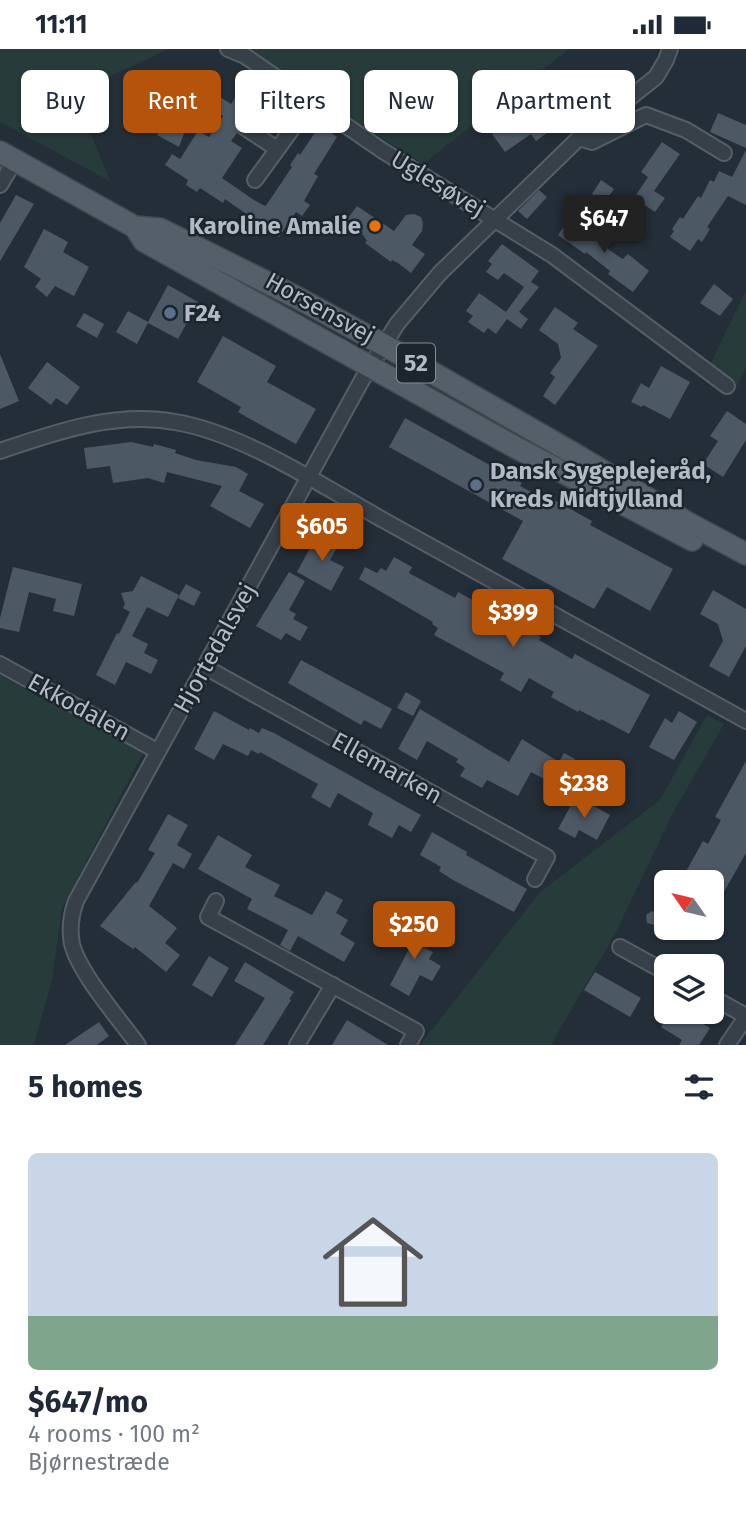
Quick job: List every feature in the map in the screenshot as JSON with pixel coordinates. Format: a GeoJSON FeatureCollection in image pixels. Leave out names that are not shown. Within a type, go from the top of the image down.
{"type":"FeatureCollection","features":[{"type":"Feature","properties":{"kind":"main road","name":"Horsensvej"},"geometry":{"type":"LineString","coordinates":[[7,156],[135,227],[144,241],[578,456],[688,523],[746,554]]}},
{"type":"Feature","properties":{"kind":"main road","name":"Horsensvej"},"geometry":{"type":"LineString","coordinates":[[377,355],[513,446],[746,568]]}},
{"type":"Feature","properties":{"kind":"street","name":"Uglesøvej"},"geometry":{"type":"LineString","coordinates":[[228,49],[245,56],[265,70]]}},
{"type":"Feature","properties":{"kind":"street","name":"Uglesøvej"},"geometry":{"type":"LineString","coordinates":[[377,355],[416,300],[495,218],[579,138],[656,78],[670,49]]}},
{"type":"Feature","properties":{"kind":"street"},"geometry":{"type":"LineString","coordinates":[[579,138],[592,142],[646,115],[686,130],[724,153]]}},
{"type":"Feature","properties":{"kind":"street","name":"Uglesøvej"},"geometry":{"type":"LineString","coordinates":[[350,129],[495,218]]}},
{"type":"Feature","properties":{"kind":"street"},"geometry":{"type":"LineString","coordinates":[[253,133],[277,149]]}},
{"type":"Feature","properties":{"kind":"street"},"geometry":{"type":"LineString","coordinates":[[255,180],[289,133]]}},
{"type":"Feature","properties":{"kind":"street"},"geometry":{"type":"LineString","coordinates":[[0,185],[7,156]]}},
{"type":"Feature","properties":{"kind":"street"},"geometry":{"type":"LineString","coordinates":[[495,218],[552,255],[727,386]]}},
{"type":"Feature","properties":{"kind":"street","name":"Hjortedalsvej"},"geometry":{"type":"LineString","coordinates":[[138,1045],[87,973],[73,947],[70,928],[76,901],[377,355]]}},
{"type":"Feature","properties":{"kind":"street"},"geometry":{"type":"LineString","coordinates":[[0,451],[55,432],[112,419],[175,421],[226,436],[309,479],[746,721]]}},
{"type":"Feature","properties":{"kind":"street","name":"Ekkodalen"},"geometry":{"type":"LineString","coordinates":[[0,664],[157,751]]}},
{"type":"Feature","properties":{"kind":"street","name":"Ellemarken"},"geometry":{"type":"LineString","coordinates":[[205,667],[547,857],[535,879]]}},
{"type":"Feature","properties":{"kind":"street"},"geometry":{"type":"LineString","coordinates":[[216,901],[208,917],[416,1031],[408,1045]]}},
{"type":"Feature","properties":{"kind":"street"},"geometry":{"type":"LineString","coordinates":[[620,947],[654,966]]}},
{"type":"Feature","properties":{"kind":"street"},"geometry":{"type":"LineString","coordinates":[[297,1045],[333,985]]}},
{"type":"Feature","properties":{"kind":"street"},"geometry":{"type":"LineString","coordinates":[[724,1004],[746,1016],[727,1045]]}},
{"type":"Feature","properties":{"kind":"green space"},"geometry":{"type":"Polygon","coordinates":[[[0,49],[169,49],[109,77],[109,70],[21,70],[21,133],[90,133],[110,181],[0,122],[0,49]]]}},
{"type":"Feature","properties":{"kind":"green space"},"geometry":{"type":"Polygon","coordinates":[[[242,49],[569,49],[542,70],[472,70],[472,125],[423,164],[374,133],[458,133],[458,70],[364,70],[364,127],[350,118],[350,70],[275,70],[242,49]]]}},
{"type":"Feature","properties":{"kind":"green space"},"geometry":{"type":"Polygon","coordinates":[[[746,291],[746,368],[737,386],[710,364],[746,291]]]}},
{"type":"Feature","properties":{"kind":"green space"},"geometry":{"type":"Polygon","coordinates":[[[0,675],[143,753],[62,908],[52,980],[34,1045],[0,1045],[0,675]]]}},
{"type":"Feature","properties":{"kind":"green space"},"geometry":{"type":"Polygon","coordinates":[[[707,715],[724,724],[674,811],[615,934],[551,1045],[420,1045],[540,892],[660,800],[707,715]]]}},
{"type":"Feature","properties":{"kind":"building"},"geometry":{"type":"Polygon","coordinates":[[[221,98],[231,104],[235,98],[237,133],[231,141],[242,148],[222,178],[265,206],[292,167],[290,165],[298,153],[300,155],[315,133],[331,133],[337,137],[314,174],[318,176],[304,201],[310,205],[302,216],[296,212],[279,237],[225,199],[223,203],[200,188],[197,192],[186,185],[188,180],[165,165],[172,154],[180,159],[197,133],[209,137],[212,133],[221,133],[221,98]]]}},
{"type":"Feature","properties":{"kind":"building"},"geometry":{"type":"Polygon","coordinates":[[[718,113],[746,125],[746,148],[710,132],[718,113]]]}},
{"type":"Feature","properties":{"kind":"building"},"geometry":{"type":"Polygon","coordinates":[[[158,133],[184,133],[179,147],[157,135],[158,133]]]}},
{"type":"Feature","properties":{"kind":"building"},"geometry":{"type":"Polygon","coordinates":[[[547,133],[536,141],[531,134],[505,152],[492,134],[547,133]]]}},
{"type":"Feature","properties":{"kind":"building"},"geometry":{"type":"Polygon","coordinates":[[[662,142],[680,154],[654,191],[665,198],[655,212],[634,198],[648,177],[641,172],[662,142]]]}},
{"type":"Feature","properties":{"kind":"building"},"geometry":{"type":"Polygon","coordinates":[[[746,150],[746,205],[728,196],[707,227],[710,229],[702,242],[698,239],[690,251],[670,237],[680,217],[683,219],[698,196],[701,198],[710,180],[714,182],[719,171],[732,177],[746,150]]]}},
{"type":"Feature","properties":{"kind":"building"},"geometry":{"type":"Polygon","coordinates":[[[601,180],[614,189],[605,202],[592,194],[601,180]]]}},
{"type":"Feature","properties":{"kind":"building"},"geometry":{"type":"Polygon","coordinates":[[[539,190],[547,197],[527,219],[518,211],[539,190]]]}},
{"type":"Feature","properties":{"kind":"building"},"geometry":{"type":"Polygon","coordinates":[[[16,195],[34,204],[0,261],[0,223],[16,195]]]}},
{"type":"Feature","properties":{"kind":"building"},"geometry":{"type":"Polygon","coordinates":[[[357,206],[394,231],[406,215],[421,217],[422,231],[412,245],[425,254],[411,273],[365,243],[367,241],[363,235],[345,222],[357,206]]]}},
{"type":"Feature","properties":{"kind":"building"},"geometry":{"type":"Polygon","coordinates":[[[571,217],[595,234],[592,238],[623,259],[628,254],[649,271],[633,292],[608,274],[610,271],[586,252],[585,254],[558,235],[571,217]]]}},
{"type":"Feature","properties":{"kind":"building"},"geometry":{"type":"Polygon","coordinates":[[[44,229],[68,242],[63,252],[89,267],[74,296],[55,286],[47,297],[35,287],[41,279],[24,267],[44,229]]]}},
{"type":"Feature","properties":{"kind":"building"},"geometry":{"type":"Polygon","coordinates":[[[502,244],[539,271],[531,282],[539,287],[519,312],[528,319],[521,329],[507,319],[496,334],[488,328],[484,333],[468,322],[473,316],[466,311],[479,293],[506,312],[524,287],[504,273],[498,280],[486,272],[492,264],[488,261],[502,244]]]}},
{"type":"Feature","properties":{"kind":"building"},"geometry":{"type":"Polygon","coordinates":[[[714,284],[733,299],[720,316],[700,303],[714,284]]]}},
{"type":"Feature","properties":{"kind":"building"},"geometry":{"type":"Polygon","coordinates":[[[168,285],[198,302],[178,339],[148,323],[137,344],[116,332],[128,311],[148,322],[168,285]]]}},
{"type":"Feature","properties":{"kind":"building"},"geometry":{"type":"Polygon","coordinates":[[[555,307],[578,323],[573,329],[598,346],[555,405],[543,396],[555,377],[550,373],[561,358],[558,344],[539,330],[555,307]]]}},
{"type":"Feature","properties":{"kind":"building"},"geometry":{"type":"Polygon","coordinates":[[[84,313],[104,324],[97,338],[76,326],[84,313]]]}},
{"type":"Feature","properties":{"kind":"building"},"geometry":{"type":"Polygon","coordinates":[[[223,336],[276,366],[267,382],[316,409],[296,444],[238,412],[241,407],[197,382],[223,336]]]}},
{"type":"Feature","properties":{"kind":"building"},"geometry":{"type":"Polygon","coordinates":[[[0,354],[19,401],[0,409],[0,354]]]}},
{"type":"Feature","properties":{"kind":"building"},"geometry":{"type":"Polygon","coordinates":[[[47,362],[80,387],[67,405],[56,398],[51,405],[28,388],[47,362]]]}},
{"type":"Feature","properties":{"kind":"building"},"geometry":{"type":"Polygon","coordinates":[[[661,366],[690,382],[670,419],[631,402],[641,383],[649,388],[661,366]]]}},
{"type":"Feature","properties":{"kind":"building"},"geometry":{"type":"Polygon","coordinates":[[[727,411],[746,424],[746,440],[723,477],[703,464],[718,441],[710,436],[727,411]]]}},
{"type":"Feature","properties":{"kind":"building"},"geometry":{"type":"Polygon","coordinates":[[[405,418],[522,483],[520,486],[552,503],[554,500],[592,521],[590,525],[673,569],[650,611],[607,587],[594,609],[502,559],[523,521],[389,447],[405,418]]]}},
{"type":"Feature","properties":{"kind":"building"},"geometry":{"type":"Polygon","coordinates":[[[131,442],[176,450],[175,453],[196,460],[236,467],[248,474],[239,491],[264,504],[250,528],[210,506],[222,486],[167,472],[164,483],[148,478],[113,483],[110,466],[87,469],[84,448],[131,442]]]}},
{"type":"Feature","properties":{"kind":"building"},"geometry":{"type":"Polygon","coordinates":[[[318,533],[339,544],[330,560],[344,567],[331,591],[297,572],[318,533]]]}},
{"type":"Feature","properties":{"kind":"building"},"geometry":{"type":"Polygon","coordinates":[[[394,557],[412,567],[409,573],[455,598],[458,592],[476,602],[473,608],[500,623],[504,615],[572,659],[575,654],[650,695],[629,734],[551,697],[554,692],[529,678],[521,692],[500,680],[504,673],[434,635],[438,628],[433,622],[359,579],[365,567],[377,573],[381,568],[386,571],[394,557]]]}},
{"type":"Feature","properties":{"kind":"building"},"geometry":{"type":"Polygon","coordinates":[[[13,567],[82,584],[74,616],[53,611],[56,599],[29,592],[19,632],[0,628],[13,567]]]}},
{"type":"Feature","properties":{"kind":"building"},"geometry":{"type":"Polygon","coordinates":[[[289,572],[305,581],[289,610],[296,614],[293,619],[308,627],[300,641],[286,633],[281,640],[256,626],[289,572]]]}},
{"type":"Feature","properties":{"kind":"building"},"geometry":{"type":"Polygon","coordinates":[[[141,576],[179,595],[168,617],[147,607],[132,636],[148,644],[144,653],[158,660],[151,674],[126,662],[115,685],[96,675],[130,612],[123,608],[125,604],[121,593],[133,591],[141,576]]]}},
{"type":"Feature","properties":{"kind":"building"},"geometry":{"type":"Polygon","coordinates":[[[186,584],[201,592],[194,606],[178,598],[186,584]]]}},
{"type":"Feature","properties":{"kind":"building"},"geometry":{"type":"Polygon","coordinates":[[[713,590],[746,609],[746,646],[729,677],[709,666],[723,641],[718,624],[700,614],[713,590]]]}},
{"type":"Feature","properties":{"kind":"building"},"geometry":{"type":"Polygon","coordinates":[[[301,660],[392,709],[381,729],[364,720],[361,725],[288,683],[301,660]]]}},
{"type":"Feature","properties":{"kind":"building"},"geometry":{"type":"Polygon","coordinates":[[[406,692],[421,701],[413,716],[397,708],[406,692]]]}},
{"type":"Feature","properties":{"kind":"building"},"geometry":{"type":"Polygon","coordinates":[[[420,709],[509,762],[522,739],[559,762],[564,753],[575,759],[566,776],[579,784],[574,795],[531,772],[518,796],[487,780],[482,788],[460,776],[465,768],[456,762],[458,759],[427,741],[417,760],[398,749],[420,709]]]}},
{"type":"Feature","properties":{"kind":"building"},"geometry":{"type":"Polygon","coordinates":[[[214,711],[249,730],[250,728],[259,733],[262,728],[274,733],[421,815],[411,832],[399,825],[392,838],[368,825],[373,813],[338,793],[330,808],[311,797],[318,784],[260,752],[259,754],[251,750],[248,756],[223,744],[214,760],[194,749],[214,711]]]}},
{"type":"Feature","properties":{"kind":"building"},"geometry":{"type":"Polygon","coordinates":[[[679,711],[697,722],[674,760],[649,747],[665,718],[672,723],[679,711]]]}},
{"type":"Feature","properties":{"kind":"building"},"geometry":{"type":"Polygon","coordinates":[[[746,761],[746,853],[724,892],[724,870],[687,870],[703,841],[708,844],[721,820],[715,817],[746,761]]]}},
{"type":"Feature","properties":{"kind":"building"},"geometry":{"type":"Polygon","coordinates":[[[576,796],[610,815],[597,840],[579,830],[575,838],[558,829],[576,796]]]}},
{"type":"Feature","properties":{"kind":"building"},"geometry":{"type":"Polygon","coordinates":[[[168,814],[188,825],[177,845],[192,854],[184,869],[173,863],[149,906],[177,928],[165,943],[180,955],[166,972],[135,947],[133,949],[100,926],[137,883],[155,853],[148,850],[168,814]]]}},
{"type":"Feature","properties":{"kind":"building"},"geometry":{"type":"Polygon","coordinates":[[[432,832],[467,852],[466,855],[527,889],[514,912],[453,880],[439,871],[441,867],[420,855],[432,832]]]}},
{"type":"Feature","properties":{"kind":"building"},"geometry":{"type":"Polygon","coordinates":[[[218,835],[252,855],[245,867],[280,885],[274,896],[312,915],[326,891],[343,900],[336,913],[348,920],[340,934],[355,943],[344,962],[298,936],[290,951],[280,945],[288,930],[247,909],[252,899],[198,869],[218,835]]]}},
{"type":"Feature","properties":{"kind":"building"},"geometry":{"type":"Polygon","coordinates":[[[654,912],[654,925],[647,923],[646,915],[654,912]]]}},
{"type":"Feature","properties":{"kind":"building"},"geometry":{"type":"Polygon","coordinates":[[[407,923],[426,935],[420,946],[433,952],[429,959],[441,966],[432,981],[420,975],[409,996],[390,985],[409,949],[397,942],[407,923]]]}},
{"type":"Feature","properties":{"kind":"building"},"geometry":{"type":"Polygon","coordinates":[[[209,956],[229,968],[212,997],[192,985],[209,956]]]}},
{"type":"Feature","properties":{"kind":"building"},"geometry":{"type":"Polygon","coordinates":[[[245,962],[294,992],[263,1045],[235,1045],[265,998],[234,981],[245,962]]]}},
{"type":"Feature","properties":{"kind":"building"},"geometry":{"type":"Polygon","coordinates":[[[595,972],[641,998],[630,1017],[584,990],[595,972]]]}},
{"type":"Feature","properties":{"kind":"building"},"geometry":{"type":"Polygon","coordinates":[[[347,1020],[388,1045],[332,1045],[347,1020]]]}},
{"type":"Feature","properties":{"kind":"building"},"geometry":{"type":"Polygon","coordinates":[[[99,1022],[109,1036],[97,1045],[65,1045],[99,1022]]]}},
{"type":"Feature","properties":{"kind":"building"},"geometry":{"type":"Polygon","coordinates":[[[663,1024],[704,1024],[710,1028],[699,1045],[679,1045],[682,1040],[661,1027],[663,1024]]]}},
{"type":"Feature","properties":{"kind":"place","name":"Karoline Amalie"},"geometry":{"type":"Point","coordinates":[375,226]}},
{"type":"Feature","properties":{"kind":"place","name":"F24"},"geometry":{"type":"Point","coordinates":[170,313]}},
{"type":"Feature","properties":{"kind":"place","name":"Dansk Sygeplejeråd, Kreds Midtjylland"},"geometry":{"type":"Point","coordinates":[476,485]}}]}
